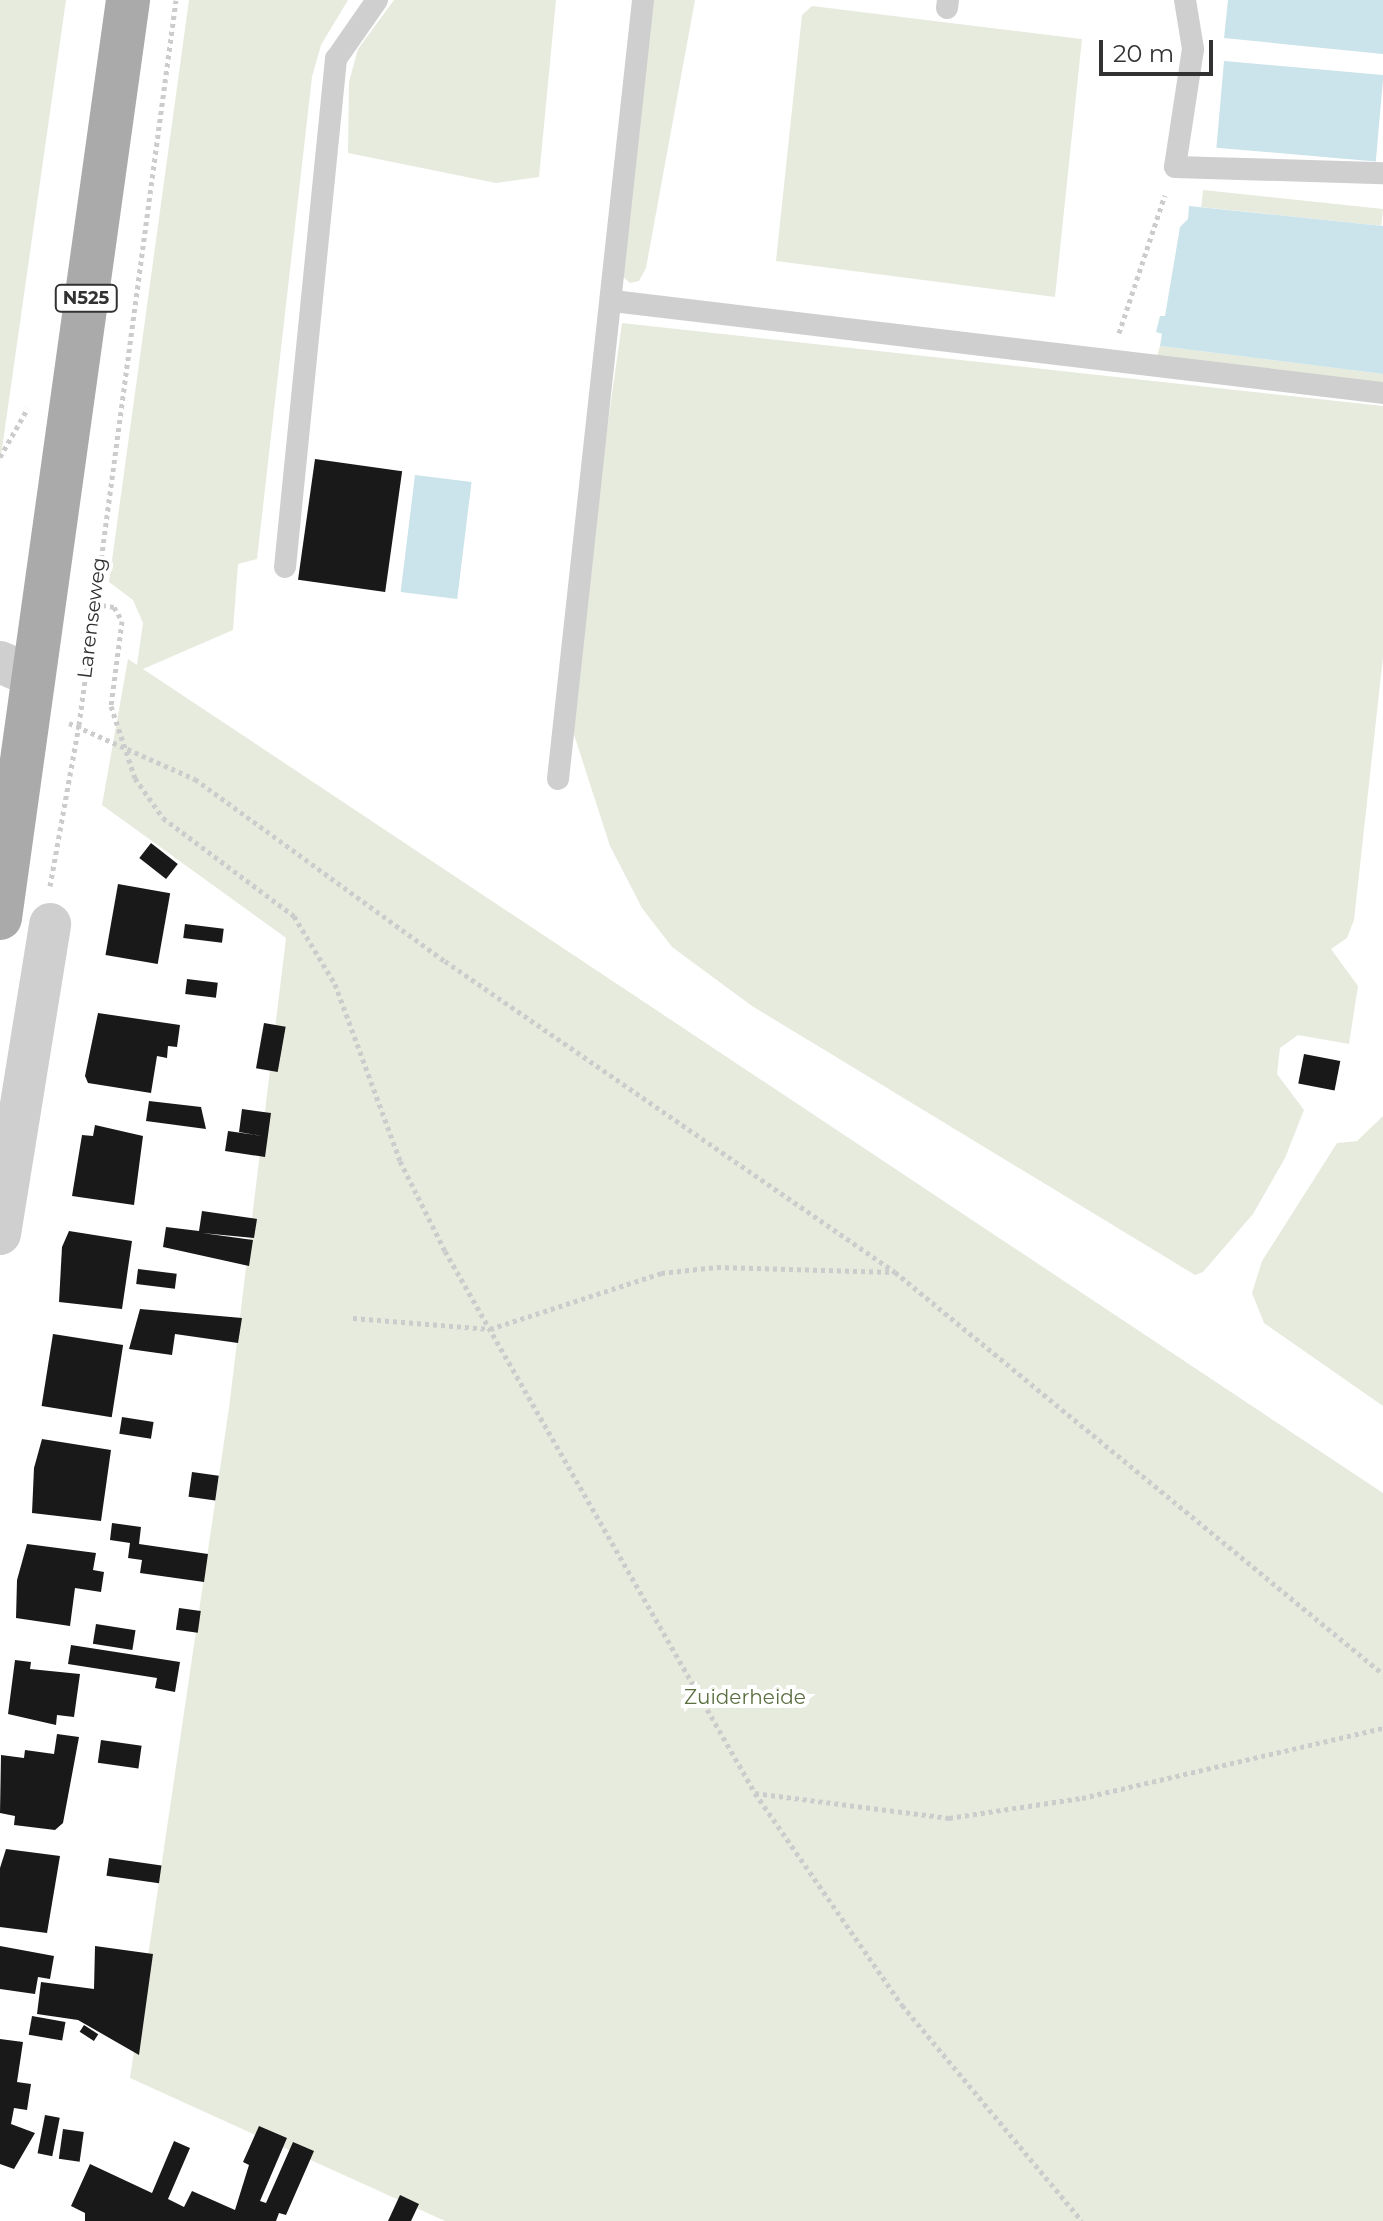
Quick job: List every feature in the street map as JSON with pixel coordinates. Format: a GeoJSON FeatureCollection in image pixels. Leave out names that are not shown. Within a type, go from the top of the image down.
{"type":"FeatureCollection","features":[{"type":"Feature","properties":{"kind":"main road","name":"N525"},"geometry":{"type":"LineString","coordinates":[[0,918],[25,754],[17,670],[128,0]]}},
{"type":"Feature","properties":{"kind":"street"},"geometry":{"type":"LineString","coordinates":[[0,1234],[50,924]]}},
{"type":"Feature","properties":{"kind":"lane"},"geometry":{"type":"LineString","coordinates":[[285,567],[336,59],[377,0]]}},
{"type":"Feature","properties":{"kind":"lane"},"geometry":{"type":"LineString","coordinates":[[558,779],[613,301],[643,0]]}},
{"type":"Feature","properties":{"kind":"lane"},"geometry":{"type":"LineString","coordinates":[[1185,0],[1193,49],[1175,167],[1383,173]]}},
{"type":"Feature","properties":{"kind":"lane"},"geometry":{"type":"LineString","coordinates":[[613,301],[1383,393]]}},
{"type":"Feature","properties":{"kind":"path","name":"Larenseweg"},"geometry":{"type":"LineString","coordinates":[[50,924],[46,909],[79,725],[176,0]]}},
{"type":"Feature","properties":{"kind":"path"},"geometry":{"type":"LineString","coordinates":[[1110,361],[1175,167]]}},
{"type":"Feature","properties":{"kind":"path"},"geometry":{"type":"LineString","coordinates":[[93,604],[114,607],[122,621],[111,706],[120,744],[163,818],[294,916],[335,984],[400,1161],[490,1329],[755,1793],[902,2005],[1082,2221]]}},
{"type":"Feature","properties":{"kind":"path"},"geometry":{"type":"LineString","coordinates":[[79,725],[195,779],[445,961],[895,1272],[1383,1674]]}},
{"type":"Feature","properties":{"kind":"path"},"geometry":{"type":"LineString","coordinates":[[353,1318],[490,1329],[661,1273],[717,1267],[895,1272]]}},
{"type":"Feature","properties":{"kind":"path"},"geometry":{"type":"LineString","coordinates":[[755,1793],[949,1818],[1082,1798],[1383,1728]]}},
{"type":"Feature","properties":{"kind":"green space"},"geometry":{"type":"Polygon","coordinates":[[[0,0],[66,0],[0,463],[0,0]]]}},
{"type":"Feature","properties":{"kind":"green space","name":"Zuiderheide"},"geometry":{"type":"Polygon","coordinates":[[[189,0],[348,0],[321,45],[312,77],[257,559],[238,564],[233,630],[143,669],[1383,1493],[1383,2221],[445,2221],[130,2078],[229,1408],[286,938],[102,805],[128,659],[137,665],[143,623],[133,600],[109,582],[189,0]]]}},
{"type":"Feature","properties":{"kind":"green space"},"geometry":{"type":"Polygon","coordinates":[[[394,0],[556,0],[539,177],[496,183],[348,153],[349,82],[358,49],[394,0]]]}},
{"type":"Feature","properties":{"kind":"green space"},"geometry":{"type":"Polygon","coordinates":[[[651,0],[695,0],[646,268],[639,281],[630,283],[622,276],[651,0]]]}},
{"type":"Feature","properties":{"kind":"green space"},"geometry":{"type":"Polygon","coordinates":[[[812,6],[1082,39],[1055,297],[776,261],[802,15],[812,6]]]}},
{"type":"Feature","properties":{"kind":"green space"},"geometry":{"type":"Polygon","coordinates":[[[1203,190],[1383,209],[1381,226],[1201,207],[1203,190]]]}},
{"type":"Feature","properties":{"kind":"green space"},"geometry":{"type":"Polygon","coordinates":[[[622,323],[1383,406],[1383,657],[1354,920],[1347,938],[1331,949],[1358,986],[1349,1044],[1298,1035],[1280,1048],[1277,1074],[1304,1110],[1285,1158],[1253,1214],[1203,1272],[1195,1275],[752,1006],[672,947],[642,908],[610,846],[567,713],[622,323]]]}},
{"type":"Feature","properties":{"kind":"green space"},"geometry":{"type":"Polygon","coordinates":[[[1160,346],[1383,374],[1383,383],[1156,359],[1160,346]]]}},
{"type":"Feature","properties":{"kind":"green space"},"geometry":{"type":"Polygon","coordinates":[[[1383,1116],[1383,1406],[1264,1323],[1252,1293],[1262,1261],[1337,1143],[1357,1141],[1383,1116]]]}},
{"type":"Feature","properties":{"kind":"water"},"geometry":{"type":"Polygon","coordinates":[[[1228,0],[1383,0],[1383,54],[1224,38],[1228,0]]]}},
{"type":"Feature","properties":{"kind":"water"},"geometry":{"type":"Polygon","coordinates":[[[1224,61],[1383,75],[1376,162],[1216,148],[1224,61]]]}},
{"type":"Feature","properties":{"kind":"water"},"geometry":{"type":"Polygon","coordinates":[[[1189,206],[1383,226],[1383,374],[1160,346],[1162,334],[1156,332],[1160,316],[1165,316],[1180,227],[1188,219],[1189,206]]]}},
{"type":"Feature","properties":{"kind":"water"},"geometry":{"type":"Polygon","coordinates":[[[415,475],[472,482],[457,599],[401,592],[415,475]]]}},
{"type":"Feature","properties":{"kind":"building"},"geometry":{"type":"Polygon","coordinates":[[[315,459],[402,471],[385,592],[298,580],[315,459]]]}},
{"type":"Feature","properties":{"kind":"building"},"geometry":{"type":"Polygon","coordinates":[[[151,843],[178,864],[166,879],[139,858],[151,843]]]}},
{"type":"Feature","properties":{"kind":"building"},"geometry":{"type":"Polygon","coordinates":[[[118,884],[170,893],[158,964],[105,955],[118,884]]]}},
{"type":"Feature","properties":{"kind":"building"},"geometry":{"type":"Polygon","coordinates":[[[185,924],[224,929],[222,943],[183,938],[185,924]]]}},
{"type":"Feature","properties":{"kind":"building"},"geometry":{"type":"Polygon","coordinates":[[[187,979],[218,983],[216,998],[185,994],[187,979]]]}},
{"type":"Feature","properties":{"kind":"building"},"geometry":{"type":"Polygon","coordinates":[[[98,1013],[180,1025],[177,1047],[168,1046],[167,1058],[157,1056],[151,1093],[88,1083],[85,1076],[98,1013]]]}},
{"type":"Feature","properties":{"kind":"building"},"geometry":{"type":"Polygon","coordinates":[[[264,1023],[286,1027],[278,1072],[256,1068],[264,1023]]]}},
{"type":"Feature","properties":{"kind":"building"},"geometry":{"type":"Polygon","coordinates":[[[1304,1054],[1340,1061],[1335,1091],[1298,1083],[1304,1054]]]}},
{"type":"Feature","properties":{"kind":"building"},"geometry":{"type":"Polygon","coordinates":[[[149,1101],[201,1107],[206,1129],[146,1121],[149,1101]]]}},
{"type":"Feature","properties":{"kind":"building"},"geometry":{"type":"Polygon","coordinates":[[[242,1109],[271,1113],[265,1157],[225,1151],[228,1131],[262,1136],[239,1132],[242,1109]]]}},
{"type":"Feature","properties":{"kind":"building"},"geometry":{"type":"Polygon","coordinates":[[[95,1125],[143,1136],[134,1205],[72,1196],[82,1135],[93,1136],[95,1125]]]}},
{"type":"Feature","properties":{"kind":"building"},"geometry":{"type":"Polygon","coordinates":[[[202,1211],[257,1219],[254,1238],[202,1233],[253,1240],[249,1266],[163,1247],[166,1227],[199,1231],[202,1211]]]}},
{"type":"Feature","properties":{"kind":"building"},"geometry":{"type":"Polygon","coordinates":[[[69,1231],[132,1241],[122,1309],[59,1302],[62,1247],[69,1231]]]}},
{"type":"Feature","properties":{"kind":"building"},"geometry":{"type":"Polygon","coordinates":[[[138,1269],[177,1274],[175,1289],[136,1284],[138,1269]]]}},
{"type":"Feature","properties":{"kind":"building"},"geometry":{"type":"Polygon","coordinates":[[[140,1309],[242,1318],[238,1343],[175,1334],[172,1355],[129,1349],[140,1309]]]}},
{"type":"Feature","properties":{"kind":"building"},"geometry":{"type":"Polygon","coordinates":[[[53,1334],[123,1345],[112,1417],[42,1406],[53,1334]]]}},
{"type":"Feature","properties":{"kind":"building"},"geometry":{"type":"Polygon","coordinates":[[[122,1417],[154,1422],[151,1439],[119,1434],[122,1417]]]}},
{"type":"Feature","properties":{"kind":"building"},"geometry":{"type":"Polygon","coordinates":[[[42,1439],[111,1450],[101,1521],[32,1513],[34,1468],[42,1439]]]}},
{"type":"Feature","properties":{"kind":"building"},"geometry":{"type":"Polygon","coordinates":[[[192,1472],[219,1476],[215,1501],[189,1497],[192,1472]]]}},
{"type":"Feature","properties":{"kind":"building"},"geometry":{"type":"Polygon","coordinates":[[[112,1523],[141,1527],[139,1544],[208,1554],[204,1582],[140,1573],[142,1560],[128,1558],[130,1543],[110,1540],[112,1523]]]}},
{"type":"Feature","properties":{"kind":"building"},"geometry":{"type":"Polygon","coordinates":[[[27,1544],[96,1553],[93,1570],[104,1572],[101,1592],[75,1588],[70,1626],[16,1618],[17,1580],[27,1544]]]}},
{"type":"Feature","properties":{"kind":"building"},"geometry":{"type":"Polygon","coordinates":[[[179,1608],[201,1611],[198,1633],[176,1630],[179,1608]]]}},
{"type":"Feature","properties":{"kind":"building"},"geometry":{"type":"Polygon","coordinates":[[[96,1624],[136,1630],[132,1650],[93,1644],[96,1624]]]}},
{"type":"Feature","properties":{"kind":"building"},"geometry":{"type":"Polygon","coordinates":[[[71,1645],[180,1662],[175,1692],[155,1688],[157,1678],[68,1664],[71,1645]]]}},
{"type":"Feature","properties":{"kind":"building"},"geometry":{"type":"Polygon","coordinates":[[[15,1660],[31,1662],[30,1669],[80,1674],[74,1717],[57,1715],[56,1725],[8,1714],[15,1660]]]}},
{"type":"Feature","properties":{"kind":"building"},"geometry":{"type":"Polygon","coordinates":[[[57,1734],[79,1737],[63,1823],[55,1830],[14,1825],[15,1816],[0,1813],[1,1755],[24,1758],[25,1750],[54,1754],[57,1734]]]}},
{"type":"Feature","properties":{"kind":"building"},"geometry":{"type":"Polygon","coordinates":[[[101,1740],[142,1746],[138,1768],[98,1763],[101,1740]]]}},
{"type":"Feature","properties":{"kind":"building"},"geometry":{"type":"Polygon","coordinates":[[[6,1849],[60,1856],[47,1933],[0,1927],[0,1868],[6,1849]]]}},
{"type":"Feature","properties":{"kind":"building"},"geometry":{"type":"Polygon","coordinates":[[[109,1858],[161,1865],[159,1883],[106,1876],[109,1858]]]}},
{"type":"Feature","properties":{"kind":"building"},"geometry":{"type":"Polygon","coordinates":[[[0,1946],[54,1956],[50,1979],[38,1977],[35,1994],[0,1989],[0,1946]]]}},
{"type":"Feature","properties":{"kind":"building"},"geometry":{"type":"Polygon","coordinates":[[[95,1946],[153,1954],[139,2055],[78,2020],[37,2014],[41,1982],[94,1989],[95,1946]]]}},
{"type":"Feature","properties":{"kind":"building"},"geometry":{"type":"Polygon","coordinates":[[[32,2016],[65,2022],[62,2041],[29,2035],[32,2016]]]}},
{"type":"Feature","properties":{"kind":"building"},"geometry":{"type":"Polygon","coordinates":[[[84,2025],[98,2034],[94,2041],[80,2032],[84,2025]]]}},
{"type":"Feature","properties":{"kind":"building"},"geometry":{"type":"Polygon","coordinates":[[[0,2039],[23,2042],[17,2082],[31,2084],[27,2110],[14,2108],[11,2124],[35,2133],[14,2169],[0,2164],[0,2039]]]}},
{"type":"Feature","properties":{"kind":"building"},"geometry":{"type":"Polygon","coordinates":[[[45,2115],[60,2118],[52,2156],[38,2153],[45,2115]]]}},
{"type":"Feature","properties":{"kind":"building"},"geometry":{"type":"Polygon","coordinates":[[[259,2126],[287,2138],[260,2201],[266,2203],[293,2142],[314,2151],[286,2215],[279,2213],[276,2221],[85,2221],[85,2213],[71,2206],[90,2164],[152,2193],[174,2141],[190,2148],[168,2199],[184,2207],[192,2191],[235,2210],[249,2165],[243,2162],[259,2126]]]}},
{"type":"Feature","properties":{"kind":"building"},"geometry":{"type":"Polygon","coordinates":[[[63,2129],[84,2132],[80,2162],[59,2159],[63,2129]]]}},
{"type":"Feature","properties":{"kind":"building"},"geometry":{"type":"Polygon","coordinates":[[[400,2195],[419,2204],[411,2221],[388,2221],[400,2195]]]}}]}
